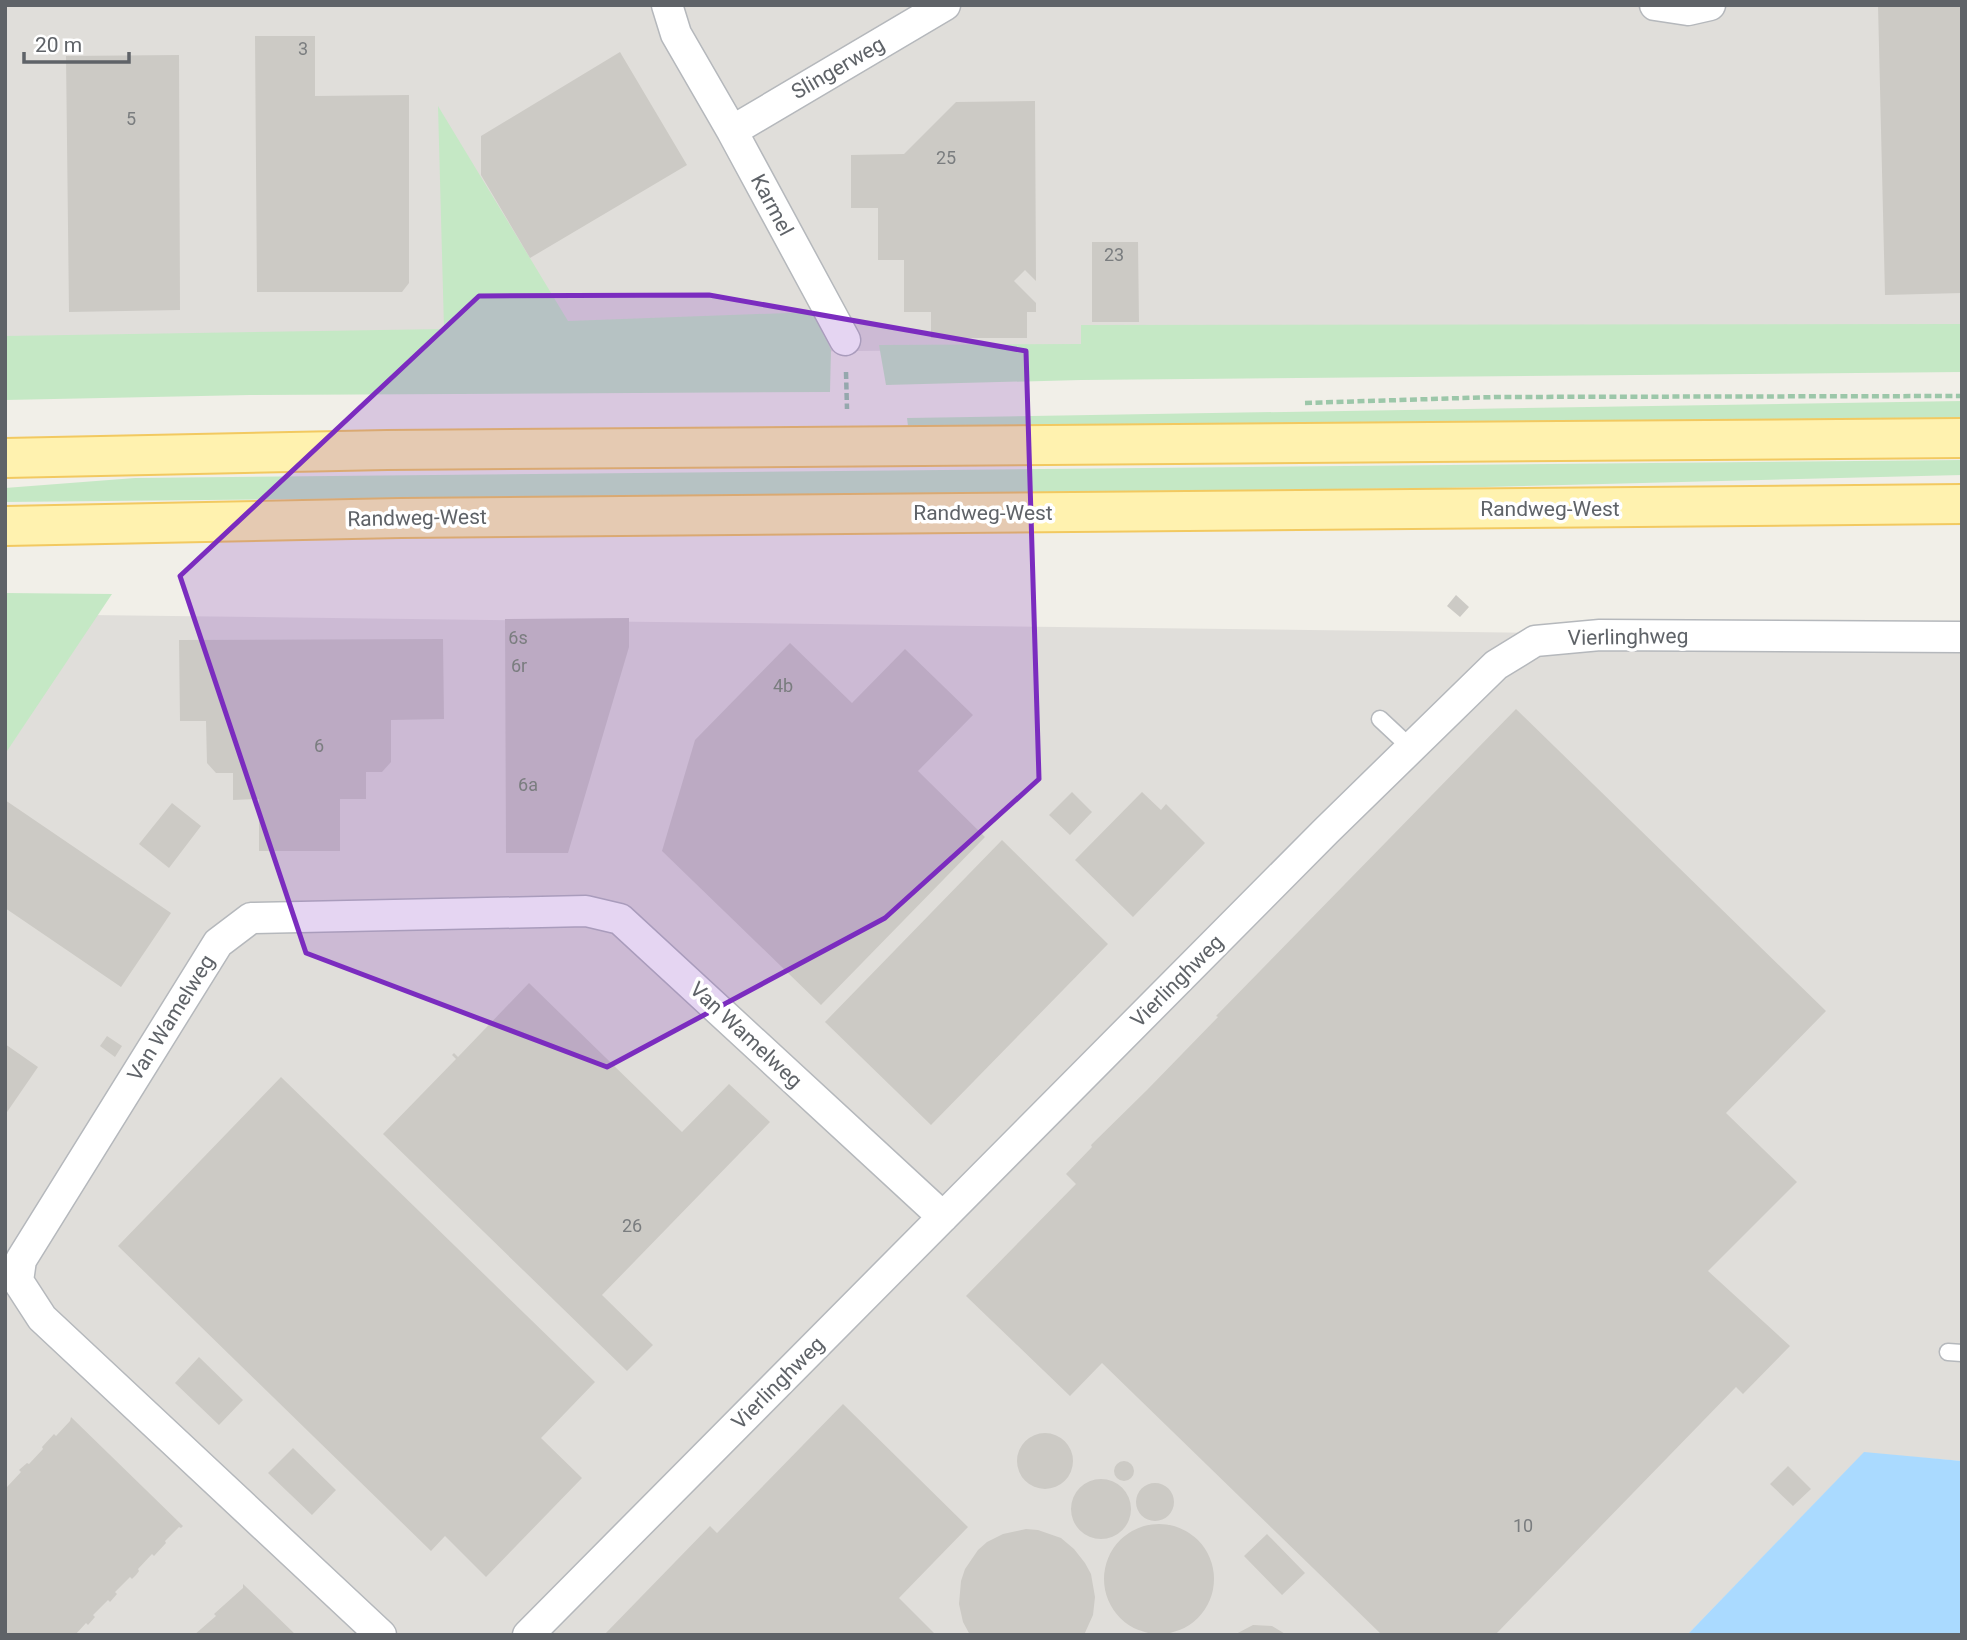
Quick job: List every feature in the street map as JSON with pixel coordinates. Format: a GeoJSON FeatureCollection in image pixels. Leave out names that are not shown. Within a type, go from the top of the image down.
{"type":"FeatureCollection","features":[{"type":"Feature","properties":{"kind":"main road"},"geometry":{"type":"LineString","coordinates":[[5,458],[387,450],[1962,438]]}},
{"type":"Feature","properties":{"kind":"main road","name":"Randweg-West"},"geometry":{"type":"LineString","coordinates":[[5,526],[415,518],[1962,503]]}},
{"type":"Feature","properties":{"kind":"street","name":"Karmel"},"geometry":{"type":"LineString","coordinates":[[667,5],[676,34],[732,131],[845,340]]}},
{"type":"Feature","properties":{"kind":"street","name":"Slingerweg"},"geometry":{"type":"LineString","coordinates":[[732,131],[945,5]]}},
{"type":"Feature","properties":{"kind":"street"},"geometry":{"type":"LineString","coordinates":[[1655,5],[1688,10],[1710,5]]}},
{"type":"Feature","properties":{"kind":"street","name":"Vierlinghweg"},"geometry":{"type":"LineString","coordinates":[[528,1635],[1496,664],[1535,641],[1600,635],[1962,637]]}},
{"type":"Feature","properties":{"kind":"street","name":"Van Wamelweg"},"geometry":{"type":"LineString","coordinates":[[381,1635],[42,1318],[18,1281],[21,1260],[218,943],[251,918],[586,911],[620,919],[943,1217]]}},
{"type":"Feature","properties":{"kind":"lane"},"geometry":{"type":"LineString","coordinates":[[1380,719],[1411,748]]}},
{"type":"Feature","properties":{"kind":"path"},"geometry":{"type":"LineString","coordinates":[[845,340],[847,414]]}},
{"type":"Feature","properties":{"kind":"highlighted area"},"geometry":{"type":"Polygon","coordinates":[[[709,295],[1026,351],[1039,779],[885,918],[607,1067],[306,953],[180,576],[479,296],[709,295]]]}},
{"type":"Feature","properties":{"kind":"shaded area"},"geometry":{"type":"Polygon","coordinates":[[[5,5],[1962,5],[1962,337],[5,362],[5,5]]]}},
{"type":"Feature","properties":{"kind":"shaded area"},"geometry":{"type":"Polygon","coordinates":[[[5,614],[1794,636],[1962,623],[1962,1461],[1864,1453],[1687,1635],[5,1635],[5,614]]]}},
{"type":"Feature","properties":{"kind":"green space"},"geometry":{"type":"Polygon","coordinates":[[[438,106],[568,321],[815,312],[831,350],[830,392],[250,395],[5,400],[5,336],[444,329],[438,106]]]}},
{"type":"Feature","properties":{"kind":"green space"},"geometry":{"type":"Polygon","coordinates":[[[1962,324],[1962,372],[1081,380],[886,385],[879,345],[1081,344],[1081,325],[1962,324]]]}},
{"type":"Feature","properties":{"kind":"green space"},"geometry":{"type":"Polygon","coordinates":[[[1962,401],[1962,428],[910,442],[907,418],[1962,401]]]}},
{"type":"Feature","properties":{"kind":"green space"},"geometry":{"type":"Polygon","coordinates":[[[1962,460],[1962,475],[1443,488],[5,502],[5,488],[135,478],[1962,460]]]}},
{"type":"Feature","properties":{"kind":"green space"},"geometry":{"type":"Polygon","coordinates":[[[5,593],[112,594],[5,754],[5,593]]]}},
{"type":"Feature","properties":{"kind":"water"},"geometry":{"type":"Polygon","coordinates":[[[1864,1452],[1962,1461],[1962,1635],[1687,1635],[1864,1452]]]}},
{"type":"Feature","properties":{"kind":"building"},"geometry":{"type":"Polygon","coordinates":[[[1878,5],[1962,5],[1962,293],[1885,295],[1878,5]]]}},
{"type":"Feature","properties":{"kind":"building"},"geometry":{"type":"Polygon","coordinates":[[[255,36],[315,36],[315,96],[409,95],[409,283],[402,292],[257,292],[255,36]]]}},
{"type":"Feature","properties":{"kind":"building"},"geometry":{"type":"Polygon","coordinates":[[[620,52],[687,165],[530,258],[481,175],[481,136],[620,52]]]}},
{"type":"Feature","properties":{"kind":"building"},"geometry":{"type":"Polygon","coordinates":[[[179,55],[180,310],[69,312],[66,56],[179,55]]]}},
{"type":"Feature","properties":{"kind":"building"},"geometry":{"type":"Polygon","coordinates":[[[1035,101],[1036,281],[1025,270],[1014,281],[1036,303],[1036,312],[1027,312],[1027,338],[931,338],[931,312],[904,312],[904,260],[878,260],[878,208],[851,208],[851,155],[904,154],[956,102],[1035,101]]]}},
{"type":"Feature","properties":{"kind":"building"},"geometry":{"type":"Polygon","coordinates":[[[1092,242],[1138,242],[1139,322],[1092,322],[1092,242]]]}},
{"type":"Feature","properties":{"kind":"building"},"geometry":{"type":"Polygon","coordinates":[[[1456,595],[1469,607],[1460,617],[1447,606],[1456,595]]]}},
{"type":"Feature","properties":{"kind":"building"},"geometry":{"type":"Polygon","coordinates":[[[629,618],[629,647],[568,853],[506,853],[505,619],[629,618]]]}},
{"type":"Feature","properties":{"kind":"building"},"geometry":{"type":"Polygon","coordinates":[[[443,639],[444,719],[391,720],[391,762],[382,772],[366,772],[366,799],[340,799],[340,851],[259,851],[259,799],[233,800],[233,773],[216,773],[207,763],[206,721],[180,721],[179,640],[443,639]]]}},
{"type":"Feature","properties":{"kind":"building"},"geometry":{"type":"Polygon","coordinates":[[[790,643],[852,703],[905,649],[973,715],[918,771],[985,837],[821,1005],[662,851],[695,740],[790,643]]]}},
{"type":"Feature","properties":{"kind":"building"},"geometry":{"type":"Polygon","coordinates":[[[1516,709],[1826,1011],[1726,1113],[1797,1182],[1708,1271],[1790,1346],[1743,1394],[1736,1387],[1495,1635],[1382,1635],[1102,1363],[1070,1396],[966,1296],[1076,1184],[1066,1174],[1091,1145],[1516,709]]]}},
{"type":"Feature","properties":{"kind":"building"},"geometry":{"type":"Polygon","coordinates":[[[1072,792],[1092,812],[1070,835],[1049,815],[1072,792]]]}},
{"type":"Feature","properties":{"kind":"building"},"geometry":{"type":"Polygon","coordinates":[[[1142,792],[1161,810],[1166,804],[1205,843],[1133,917],[1075,860],[1142,792]]]}},
{"type":"Feature","properties":{"kind":"building"},"geometry":{"type":"Polygon","coordinates":[[[5,800],[171,913],[121,987],[5,908],[5,800]]]}},
{"type":"Feature","properties":{"kind":"building"},"geometry":{"type":"Polygon","coordinates":[[[172,803],[201,826],[169,868],[139,844],[172,803]]]}},
{"type":"Feature","properties":{"kind":"building"},"geometry":{"type":"Polygon","coordinates":[[[1002,840],[1108,944],[931,1125],[825,1022],[1002,840]]]}},
{"type":"Feature","properties":{"kind":"building"},"geometry":{"type":"Polygon","coordinates":[[[529,983],[682,1132],[729,1084],[770,1122],[602,1295],[653,1345],[627,1371],[383,1134],[456,1059],[452,1055],[454,1053],[458,1057],[529,983]]]}},
{"type":"Feature","properties":{"kind":"building"},"geometry":{"type":"Polygon","coordinates":[[[107,1036],[122,1046],[115,1057],[100,1046],[107,1036]]]}},
{"type":"Feature","properties":{"kind":"building"},"geometry":{"type":"Polygon","coordinates":[[[5,1044],[38,1067],[5,1115],[5,1044]]]}},
{"type":"Feature","properties":{"kind":"building"},"geometry":{"type":"Polygon","coordinates":[[[281,1077],[595,1382],[541,1438],[582,1478],[486,1577],[445,1536],[431,1551],[118,1246],[281,1077]]]}},
{"type":"Feature","properties":{"kind":"building"},"geometry":{"type":"Polygon","coordinates":[[[199,1357],[243,1400],[219,1425],[175,1383],[199,1357]]]}},
{"type":"Feature","properties":{"kind":"building"},"geometry":{"type":"Polygon","coordinates":[[[843,1404],[968,1527],[899,1598],[936,1635],[604,1635],[710,1526],[717,1533],[843,1404]]]}},
{"type":"Feature","properties":{"kind":"building"},"geometry":{"type":"Polygon","coordinates":[[[71,1417],[183,1526],[165,1541],[154,1556],[152,1554],[136,1575],[132,1579],[130,1577],[115,1592],[117,1594],[110,1602],[108,1600],[93,1615],[95,1617],[88,1625],[86,1623],[75,1635],[5,1635],[5,1486],[21,1472],[19,1470],[29,1464],[54,1434],[56,1436],[71,1417]]]}},
{"type":"Feature","properties":{"kind":"building"},"geometry":{"type":"Polygon","coordinates":[[[1045,1433],[1056,1435],[1065,1441],[1071,1450],[1071,1472],[1065,1481],[1056,1487],[1045,1489],[1034,1487],[1025,1481],[1019,1472],[1017,1461],[1019,1450],[1025,1441],[1034,1435],[1045,1433]]]}},
{"type":"Feature","properties":{"kind":"building"},"geometry":{"type":"Polygon","coordinates":[[[293,1448],[336,1490],[312,1515],[268,1473],[293,1448]]]}},
{"type":"Feature","properties":{"kind":"building"},"geometry":{"type":"Polygon","coordinates":[[[1124,1461],[1131,1464],[1134,1471],[1131,1478],[1124,1481],[1117,1478],[1114,1471],[1117,1464],[1124,1461]]]}},
{"type":"Feature","properties":{"kind":"building"},"geometry":{"type":"Polygon","coordinates":[[[1788,1466],[1811,1489],[1793,1506],[1770,1484],[1788,1466]]]}},
{"type":"Feature","properties":{"kind":"building"},"geometry":{"type":"Polygon","coordinates":[[[1095,1479],[1107,1479],[1126,1492],[1131,1509],[1129,1521],[1118,1534],[1107,1539],[1095,1539],[1076,1526],[1071,1515],[1071,1503],[1084,1484],[1095,1479]]]}},
{"type":"Feature","properties":{"kind":"building"},"geometry":{"type":"Polygon","coordinates":[[[1155,1483],[1168,1489],[1174,1502],[1168,1515],[1155,1521],[1142,1515],[1136,1502],[1142,1489],[1155,1483]]]}},
{"type":"Feature","properties":{"kind":"building"},"geometry":{"type":"Polygon","coordinates":[[[1159,1524],[1180,1528],[1198,1540],[1210,1558],[1214,1579],[1210,1600],[1198,1618],[1180,1630],[1159,1634],[1138,1630],[1120,1618],[1108,1600],[1104,1579],[1108,1558],[1120,1540],[1138,1528],[1159,1524]]]}},
{"type":"Feature","properties":{"kind":"building"},"geometry":{"type":"Polygon","coordinates":[[[1026,1529],[1061,1538],[1085,1563],[1091,1574],[1095,1597],[1093,1615],[1084,1635],[970,1635],[963,1622],[959,1604],[965,1569],[987,1542],[1003,1534],[1026,1529]]]}},
{"type":"Feature","properties":{"kind":"building"},"geometry":{"type":"Polygon","coordinates":[[[1267,1534],[1305,1573],[1282,1595],[1244,1556],[1267,1534]]]}},
{"type":"Feature","properties":{"kind":"building"},"geometry":{"type":"Polygon","coordinates":[[[243,1584],[296,1635],[194,1635],[243,1588],[243,1584]]]}},
{"type":"Feature","properties":{"kind":"building"},"geometry":{"type":"Polygon","coordinates":[[[1253,1625],[1272,1626],[1287,1635],[1234,1635],[1253,1625]]]}}]}
